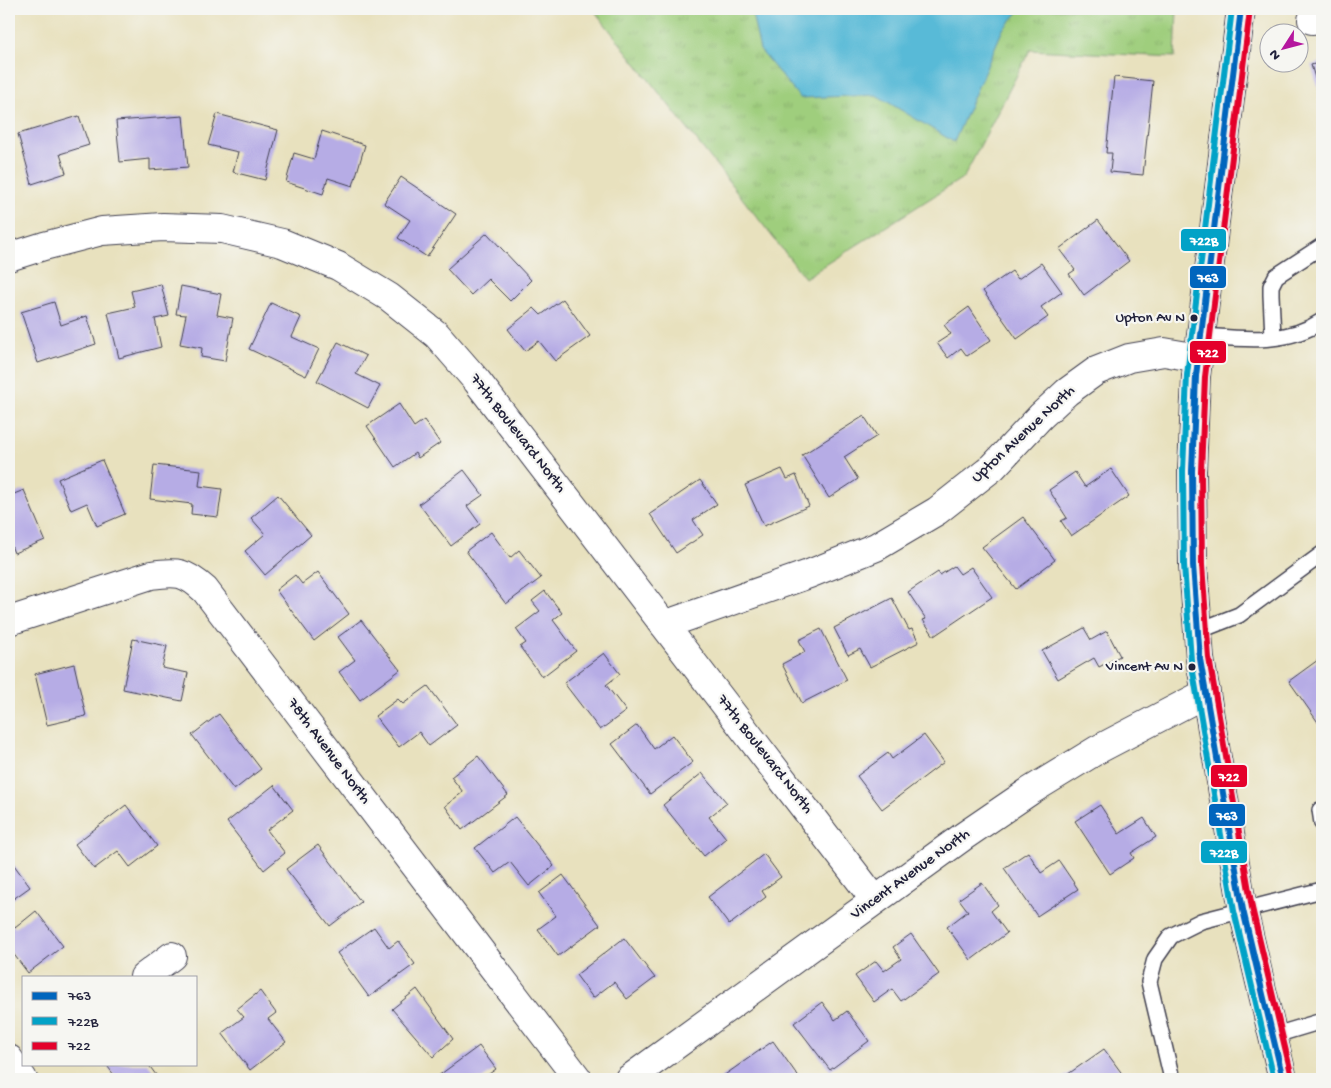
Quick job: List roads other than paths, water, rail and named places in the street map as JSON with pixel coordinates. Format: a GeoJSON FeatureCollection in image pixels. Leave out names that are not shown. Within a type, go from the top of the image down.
{"type":"FeatureCollection","features":[{"type":"Feature","properties":{"kind":"street"},"geometry":{"type":"LineString","coordinates":[[1241,9],[1196,376],[1192,471],[1193,565],[1198,631],[1206,693],[1243,910],[1283,1079]]}},
{"type":"Feature","properties":{"kind":"street","name":"77th Boulevard North"},"geometry":{"type":"LineString","coordinates":[[9,258],[44,246],[102,231],[163,227],[222,230],[282,243],[338,266],[389,297],[436,335],[477,381],[876,900]]}},
{"type":"Feature","properties":{"kind":"street","name":"Upton Avenue North"},"geometry":{"type":"LineString","coordinates":[[664,625],[809,574],[876,547],[937,511],[993,467],[1054,404],[1096,371],[1128,358],[1200,347]]}},
{"type":"Feature","properties":{"kind":"street","name":"78th Avenue North"},"geometry":{"type":"LineString","coordinates":[[9,621],[152,575],[170,572],[189,577],[205,590],[578,1079]]}},
{"type":"Feature","properties":{"kind":"street","name":"Vincent Avenue North"},"geometry":{"type":"LineString","coordinates":[[629,1079],[964,836],[1030,791],[1097,750],[1206,693]]}},
{"type":"Feature","properties":{"kind":"street"},"geometry":{"type":"LineString","coordinates":[[145,976],[172,956]]}},
{"type":"Feature","properties":{"kind":"lane"},"geometry":{"type":"LineString","coordinates":[[1274,337],[1271,286],[1276,276],[1322,246]]}},
{"type":"Feature","properties":{"kind":"lane"},"geometry":{"type":"LineString","coordinates":[[1200,347],[1290,336],[1322,321]]}},
{"type":"Feature","properties":{"kind":"lane"},"geometry":{"type":"LineString","coordinates":[[1198,631],[1239,615],[1322,554]]}},
{"type":"Feature","properties":{"kind":"lane"},"geometry":{"type":"LineString","coordinates":[[1172,1079],[1149,982],[1155,960],[1171,936],[1202,921],[1322,890]]}},
{"type":"Feature","properties":{"kind":"lane"},"geometry":{"type":"LineString","coordinates":[[1272,1036],[1322,1021]]}},
{"type":"Feature","properties":{"kind":"water"},"geometry":{"type":"Polygon","coordinates":[[[751,9],[1021,9],[1003,29],[954,142],[876,95],[800,98],[760,50],[751,9]]]}},
{"type":"Feature","properties":{"kind":"place","name":"Upton Av N"},"geometry":{"type":"Point","coordinates":[1194,318]}},
{"type":"Feature","properties":{"kind":"place","name":"Vincent Av N"},"geometry":{"type":"Point","coordinates":[1192,667]}}]}
